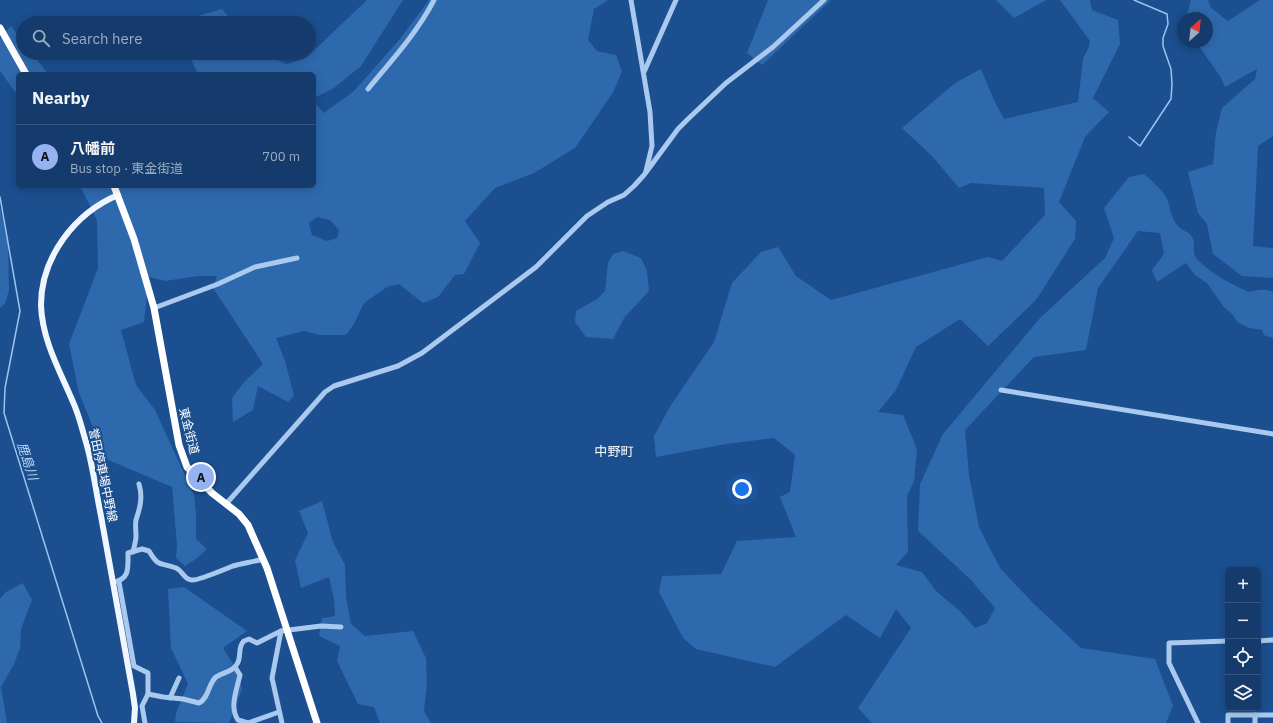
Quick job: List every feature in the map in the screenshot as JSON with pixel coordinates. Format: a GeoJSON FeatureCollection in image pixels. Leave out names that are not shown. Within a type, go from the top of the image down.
{"type":"FeatureCollection","features":[{"type":"Feature","properties":{"kind":"highway"},"geometry":{"type":"LineString","coordinates":[[0,28],[16,56]]}},
{"type":"Feature","properties":{"kind":"highway"},"geometry":{"type":"LineString","coordinates":[[18,60],[25,72]]}},
{"type":"Feature","properties":{"kind":"highway","name":"東金街道"},"geometry":{"type":"LineString","coordinates":[[115,188],[134,239],[154,308],[179,445],[187,467],[202,484],[239,514],[248,525],[263,559],[285,631],[317,723]]}},
{"type":"Feature","properties":{"kind":"main road","name":"誉田停車場中野線"},"geometry":{"type":"LineString","coordinates":[[118,195],[104,202],[80,219],[62,241],[51,261],[44,282],[41,305],[44,329],[58,369],[74,404],[87,443],[116,582],[134,708],[134,723]]}},
{"type":"Feature","properties":{"kind":"street"},"geometry":{"type":"LineString","coordinates":[[368,89],[405,44],[434,0]]}},
{"type":"Feature","properties":{"kind":"street"},"geometry":{"type":"LineString","coordinates":[[632,0],[650,112],[652,146],[644,174]]}},
{"type":"Feature","properties":{"kind":"street"},"geometry":{"type":"LineString","coordinates":[[643,73],[676,0]]}},
{"type":"Feature","properties":{"kind":"street"},"geometry":{"type":"LineString","coordinates":[[226,504],[325,392],[334,386],[398,366],[422,353],[536,267],[587,216],[608,202],[624,195],[634,186],[678,129],[688,119],[726,83],[773,48],[824,0]]}},
{"type":"Feature","properties":{"kind":"street"},"geometry":{"type":"LineString","coordinates":[[154,308],[218,284],[255,267],[297,258]]}},
{"type":"Feature","properties":{"kind":"street"},"geometry":{"type":"LineString","coordinates":[[1001,390],[1273,434]]}},
{"type":"Feature","properties":{"kind":"street"},"geometry":{"type":"LineString","coordinates":[[133,552],[136,538],[136,521],[142,498],[138,484]]}},
{"type":"Feature","properties":{"kind":"street"},"geometry":{"type":"LineString","coordinates":[[145,723],[142,706],[148,694],[148,673],[134,666],[116,582],[124,579],[126,574],[128,553],[142,549],[150,551],[159,564],[175,568],[180,571],[184,578],[193,581],[233,566],[263,559]]}},
{"type":"Feature","properties":{"kind":"street"},"geometry":{"type":"LineString","coordinates":[[148,694],[199,703],[202,702],[216,677],[235,668],[240,659],[240,647],[244,641],[249,640],[257,644],[285,631],[321,626],[341,627]]}},
{"type":"Feature","properties":{"kind":"street"},"geometry":{"type":"LineString","coordinates":[[282,723],[272,678],[285,631]]}},
{"type":"Feature","properties":{"kind":"street"},"geometry":{"type":"LineString","coordinates":[[1261,641],[1273,640]]}},
{"type":"Feature","properties":{"kind":"street"},"geometry":{"type":"LineString","coordinates":[[1198,723],[1169,663],[1169,643],[1225,642]]}},
{"type":"Feature","properties":{"kind":"street"},"geometry":{"type":"LineString","coordinates":[[235,668],[240,675],[234,706],[234,712],[238,720],[248,723],[280,712]]}},
{"type":"Feature","properties":{"kind":"street"},"geometry":{"type":"LineString","coordinates":[[170,698],[179,678]]}},
{"type":"Feature","properties":{"kind":"street"},"geometry":{"type":"LineString","coordinates":[[134,708],[142,706]]}},
{"type":"Feature","properties":{"kind":"street"},"geometry":{"type":"LineString","coordinates":[[1228,723],[1228,715],[1273,715]]}},
{"type":"Feature","properties":{"kind":"street"},"geometry":{"type":"LineString","coordinates":[[1255,715],[1255,723]]}},
{"type":"Feature","properties":{"kind":"shaded area"},"geometry":{"type":"Polygon","coordinates":[[[367,0],[403,0],[361,66],[334,88],[316,97],[316,72],[197,72],[191,60],[276,60],[287,64],[300,60],[316,60],[316,48],[367,0]]]}},
{"type":"Feature","properties":{"kind":"shaded area"},"geometry":{"type":"Polygon","coordinates":[[[429,0],[608,0],[594,9],[588,40],[597,51],[616,55],[622,72],[612,94],[575,148],[534,173],[495,188],[465,221],[480,243],[464,274],[455,275],[438,297],[423,303],[399,284],[387,287],[364,303],[354,324],[346,335],[320,335],[304,331],[276,338],[285,361],[294,396],[288,402],[258,386],[253,410],[233,422],[232,398],[244,382],[263,364],[213,288],[217,276],[198,276],[165,281],[149,277],[144,322],[121,330],[136,385],[155,410],[194,495],[196,539],[207,549],[185,566],[176,558],[177,545],[172,487],[106,459],[79,393],[69,344],[98,268],[97,220],[81,188],[316,188],[316,104],[324,113],[354,91],[400,39],[429,0]],[[317,217],[309,223],[312,235],[327,241],[337,238],[339,230],[330,220],[317,217]]]}},
{"type":"Feature","properties":{"kind":"shaded area"},"geometry":{"type":"Polygon","coordinates":[[[768,0],[831,0],[762,65],[747,53],[768,0]]]}},
{"type":"Feature","properties":{"kind":"shaded area"},"geometry":{"type":"Polygon","coordinates":[[[996,0],[1046,0],[1014,18],[996,0]]]}},
{"type":"Feature","properties":{"kind":"shaded area"},"geometry":{"type":"Polygon","coordinates":[[[1060,0],[1090,0],[1092,10],[1118,20],[1120,44],[1093,98],[1109,112],[1085,137],[1059,202],[1076,221],[1075,239],[1036,300],[988,346],[960,319],[916,347],[896,390],[878,412],[903,415],[917,449],[914,481],[907,496],[908,552],[896,565],[922,572],[937,592],[961,612],[975,628],[987,623],[995,608],[970,579],[918,531],[920,484],[943,434],[1040,318],[1105,258],[1114,238],[1104,208],[1129,177],[1144,174],[1160,189],[1167,199],[1176,224],[1192,236],[1194,241],[1195,257],[1208,269],[1228,282],[1249,292],[1264,290],[1273,292],[1273,338],[1264,335],[1262,330],[1249,328],[1237,322],[1233,315],[1223,306],[1207,283],[1195,275],[1186,263],[1157,282],[1152,270],[1164,254],[1160,233],[1138,231],[1098,288],[1086,350],[1034,357],[965,430],[969,475],[979,527],[1000,568],[1032,602],[1081,648],[1155,659],[1173,706],[1166,723],[872,723],[858,708],[911,628],[896,609],[880,638],[846,615],[775,667],[696,649],[683,638],[659,592],[662,576],[721,574],[737,541],[796,537],[780,497],[790,492],[795,455],[774,438],[726,444],[656,457],[654,436],[671,405],[714,342],[732,283],[761,252],[778,247],[796,276],[831,300],[988,257],[1002,261],[1045,215],[1044,188],[971,183],[959,188],[933,157],[902,128],[955,83],[981,69],[1004,119],[1078,102],[1083,59],[1090,41],[1060,0]]]}},
{"type":"Feature","properties":{"kind":"shaded area"},"geometry":{"type":"Polygon","coordinates":[[[1191,0],[1208,0],[1211,8],[1228,21],[1260,0],[1273,0],[1273,136],[1258,146],[1253,246],[1273,248],[1273,278],[1242,276],[1213,254],[1207,224],[1198,213],[1188,172],[1213,164],[1216,132],[1222,108],[1255,79],[1257,69],[1225,87],[1220,76],[1200,48],[1213,48],[1213,12],[1188,12],[1191,0]]]}},
{"type":"Feature","properties":{"kind":"shaded area"},"geometry":{"type":"Polygon","coordinates":[[[222,9],[228,16],[198,16],[222,9]]]}},
{"type":"Feature","properties":{"kind":"shaded area"},"geometry":{"type":"Polygon","coordinates":[[[11,26],[16,33],[16,60],[37,60],[46,72],[16,72],[16,93],[0,71],[0,39],[11,26]]]}},
{"type":"Feature","properties":{"kind":"shaded area"},"geometry":{"type":"Polygon","coordinates":[[[0,207],[8,241],[9,290],[5,304],[0,308],[0,207]]]}},
{"type":"Feature","properties":{"kind":"shaded area"},"geometry":{"type":"Polygon","coordinates":[[[623,251],[641,258],[647,271],[649,291],[624,318],[613,339],[586,337],[575,322],[576,311],[597,299],[605,291],[608,263],[613,254],[623,251]]]}},
{"type":"Feature","properties":{"kind":"shaded area"},"geometry":{"type":"Polygon","coordinates":[[[322,501],[333,542],[345,565],[346,597],[351,624],[365,636],[413,631],[426,658],[427,682],[424,711],[431,723],[380,723],[374,707],[358,704],[337,661],[340,646],[319,636],[322,618],[335,616],[334,599],[329,577],[301,588],[295,560],[308,533],[299,511],[322,501]]]}},
{"type":"Feature","properties":{"kind":"shaded area"},"geometry":{"type":"Polygon","coordinates":[[[23,583],[32,600],[21,629],[20,648],[14,664],[1,687],[7,723],[0,723],[0,599],[6,592],[23,583]]]}},
{"type":"Feature","properties":{"kind":"shaded area"},"geometry":{"type":"Polygon","coordinates":[[[184,587],[247,631],[223,648],[237,670],[242,689],[229,723],[175,722],[176,713],[188,684],[171,648],[168,589],[184,587]]]}},
{"type":"Feature","properties":{"kind":"waterway"},"geometry":{"type":"LineString","coordinates":[[1129,137],[1140,146],[1171,99],[1172,84],[1171,69],[1163,46],[1163,38],[1168,24],[1167,14],[1134,0]]}},
{"type":"Feature","properties":{"kind":"waterway","name":"鹿島川"},"geometry":{"type":"LineString","coordinates":[[0,197],[20,311],[5,388],[4,413],[98,716],[102,723]]}},
{"type":"Feature","properties":{"kind":"place","name":"八幡前"},"geometry":{"type":"Point","coordinates":[201,477]}},
{"type":"Feature","properties":{"kind":"district","name":"中野町"},"geometry":{"type":"Point","coordinates":[614,451]}}]}
